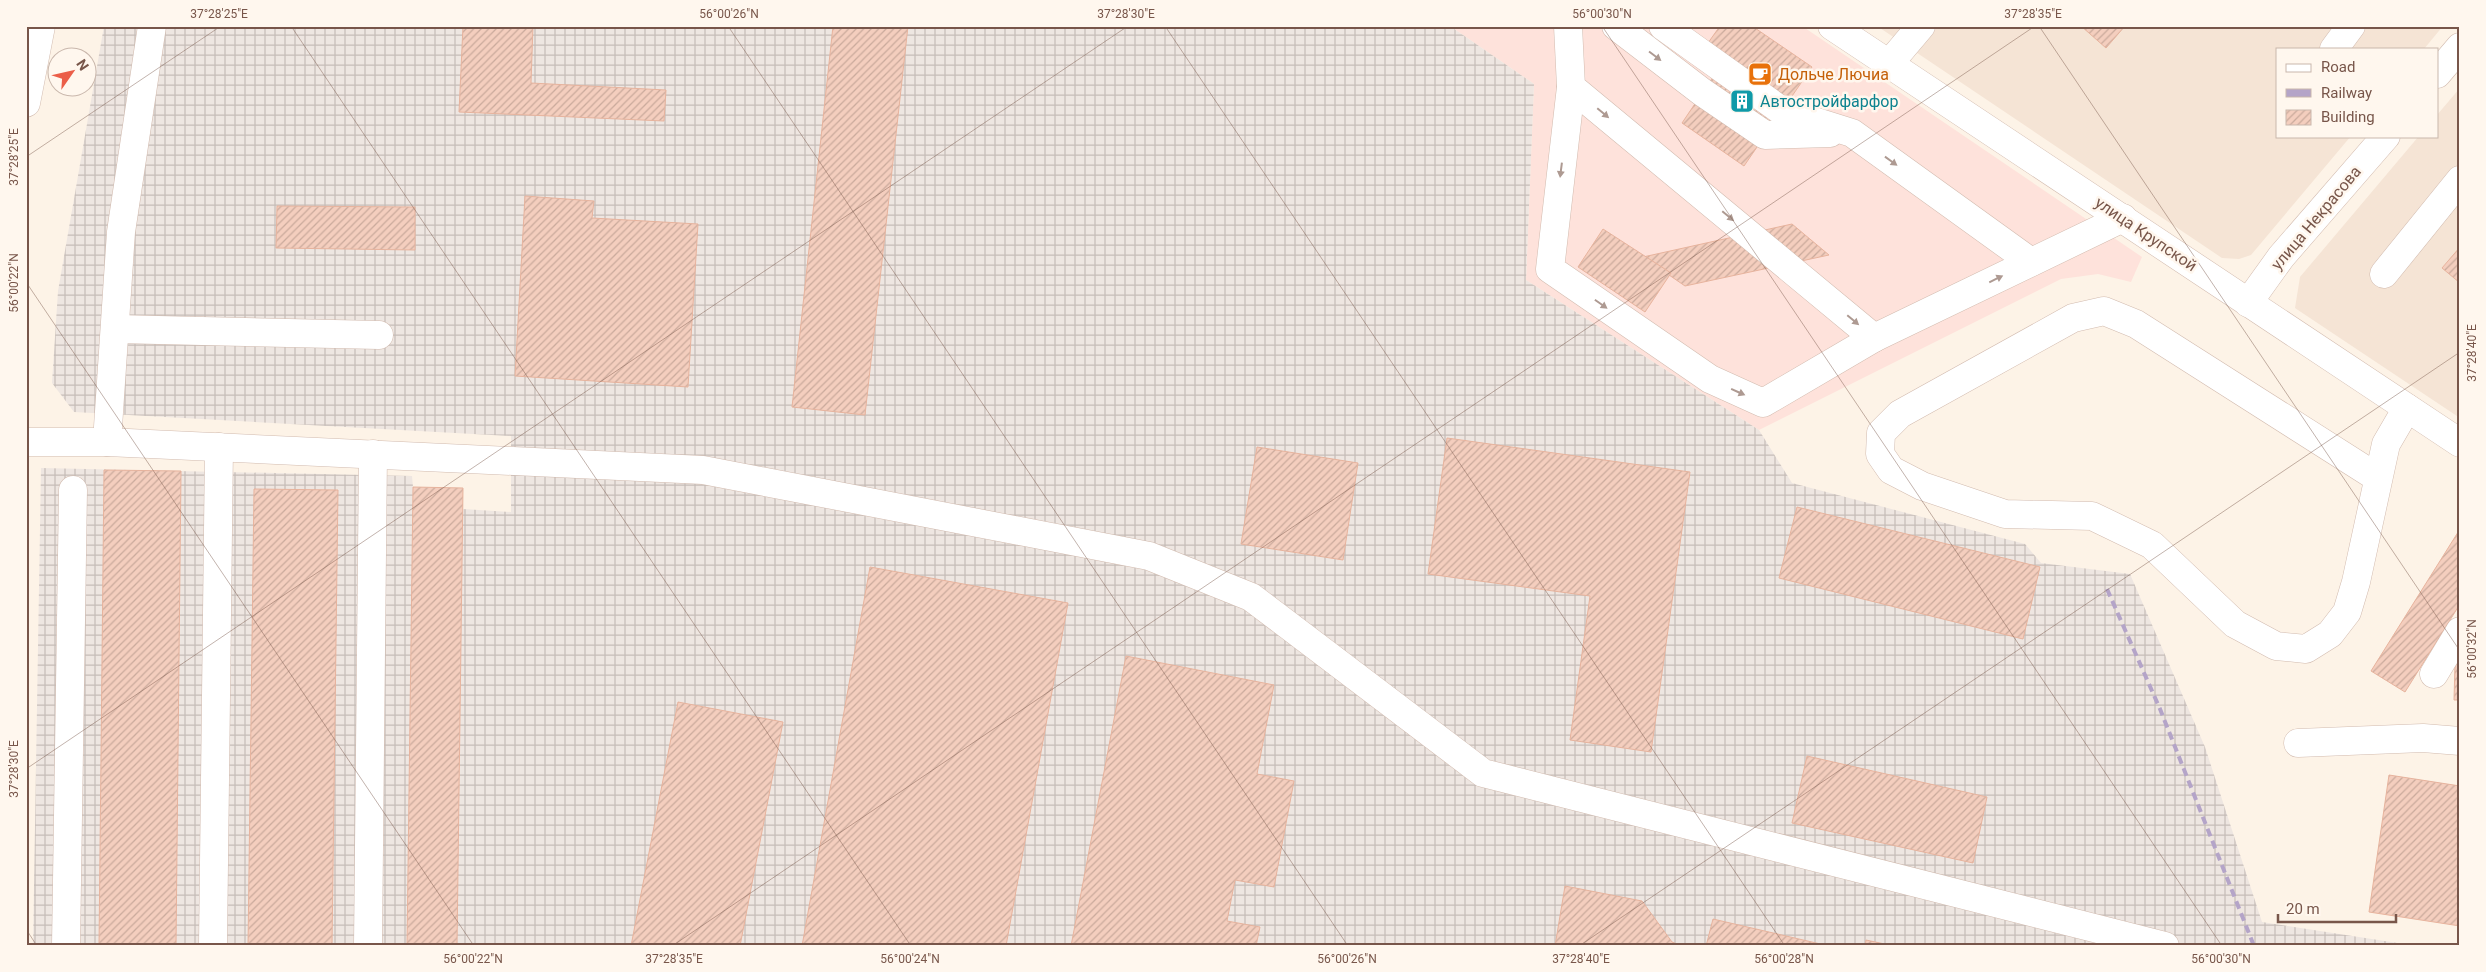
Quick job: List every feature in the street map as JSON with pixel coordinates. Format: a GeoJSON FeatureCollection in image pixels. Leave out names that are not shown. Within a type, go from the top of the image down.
{"type":"FeatureCollection","features":[{"type":"Feature","properties":{"kind":"street"},"geometry":{"type":"LineString","coordinates":[[26,103],[41,26]]}},
{"type":"Feature","properties":{"kind":"street"},"geometry":{"type":"LineString","coordinates":[[107,442],[121,232],[152,26]]}},
{"type":"Feature","properties":{"kind":"street"},"geometry":{"type":"LineString","coordinates":[[1616,26],[1702,92],[1765,135],[1852,133]]}},
{"type":"Feature","properties":{"kind":"street"},"geometry":{"type":"LineString","coordinates":[[1663,26],[1782,111],[1852,133],[2031,262]]}},
{"type":"Feature","properties":{"kind":"street","name":"улица Крупской"},"geometry":{"type":"LineString","coordinates":[[1832,26],[2460,444]]}},
{"type":"Feature","properties":{"kind":"street"},"geometry":{"type":"LineString","coordinates":[[1888,65],[1921,26]]}},
{"type":"Feature","properties":{"kind":"street"},"geometry":{"type":"LineString","coordinates":[[2335,48],[2352,26]]}},
{"type":"Feature","properties":{"kind":"street"},"geometry":{"type":"LineString","coordinates":[[1562,32],[1571,87],[1550,269],[1710,379],[1762,403],[1874,338],[2123,218]]}},
{"type":"Feature","properties":{"kind":"street"},"geometry":{"type":"LineString","coordinates":[[2438,73],[2460,47]]}},
{"type":"Feature","properties":{"kind":"street"},"geometry":{"type":"LineString","coordinates":[[1571,87],[1874,338]]}},
{"type":"Feature","properties":{"kind":"street","name":"улица Некрасова"},"geometry":{"type":"LineString","coordinates":[[2248,303],[2281,257],[2383,138]]}},
{"type":"Feature","properties":{"kind":"street"},"geometry":{"type":"LineString","coordinates":[[2384,274],[2460,180]]}},
{"type":"Feature","properties":{"kind":"street"},"geometry":{"type":"LineString","coordinates":[[2378,478],[2136,324],[2104,311],[2073,318],[1900,414],[1881,433],[1880,454],[1891,470],[1922,486],[2005,514],[2092,516],[2152,545],[2235,624],[2276,646],[2306,649],[2330,634],[2347,612],[2356,582],[2386,444],[2407,408]]}},
{"type":"Feature","properties":{"kind":"street"},"geometry":{"type":"LineString","coordinates":[[115,329],[379,335]]}},
{"type":"Feature","properties":{"kind":"street"},"geometry":{"type":"LineString","coordinates":[[26,442],[107,442],[703,470],[1149,556],[1251,597],[1484,772],[2165,946]]}},
{"type":"Feature","properties":{"kind":"street"},"geometry":{"type":"LineString","coordinates":[[213,946],[220,447]]}},
{"type":"Feature","properties":{"kind":"street"},"geometry":{"type":"LineString","coordinates":[[368,946],[373,454]]}},
{"type":"Feature","properties":{"kind":"street"},"geometry":{"type":"LineString","coordinates":[[66,946],[73,490]]}},
{"type":"Feature","properties":{"kind":"street"},"geometry":{"type":"LineString","coordinates":[[2434,674],[2460,631]]}},
{"type":"Feature","properties":{"kind":"street"},"geometry":{"type":"LineString","coordinates":[[2298,743],[2423,738],[2460,741]]}},
{"type":"Feature","properties":{"kind":"shaded area"},"geometry":{"type":"Polygon","coordinates":[[[104,26],[1450,26],[1534,84],[1526,280],[1759,430],[1792,483],[2025,544],[2041,563],[2130,574],[2205,747],[2262,922],[2417,946],[33,946],[41,468],[412,476],[413,487],[463,488],[463,509],[511,512],[511,436],[74,412],[52,383],[58,291],[92,98],[98,98],[98,61],[104,26]]]}},
{"type":"Feature","properties":{"kind":"shaded area"},"geometry":{"type":"Polygon","coordinates":[[[1450,26],[1802,26],[2142,257],[2131,282],[2098,274],[2061,279],[1759,430],[1526,280],[1534,84],[1450,26]]]}},
{"type":"Feature","properties":{"kind":"shaded area"},"geometry":{"type":"Polygon","coordinates":[[[1877,26],[2443,26],[2425,48],[2276,48],[2276,138],[2349,138],[2251,255],[2239,259],[2222,258],[1877,26]]]}},
{"type":"Feature","properties":{"kind":"shaded area"},"geometry":{"type":"Polygon","coordinates":[[[2460,88],[2460,418],[2295,308],[2300,277],[2417,138],[2438,138],[2438,114],[2460,88]]]}},
{"type":"Feature","properties":{"kind":"building"},"geometry":{"type":"Polygon","coordinates":[[[463,26],[533,26],[531,83],[666,90],[664,121],[459,112],[463,26]]]}},
{"type":"Feature","properties":{"kind":"building"},"geometry":{"type":"Polygon","coordinates":[[[833,26],[908,26],[865,415],[792,407],[833,26]]]}},
{"type":"Feature","properties":{"kind":"building","name":"Автостройфарфор"},"geometry":{"type":"Polygon","coordinates":[[[1720,26],[1752,26],[1812,67],[1744,166],[1682,123],[1719,68],[1708,43],[1720,26]]]}},
{"type":"Feature","properties":{"kind":"building"},"geometry":{"type":"Polygon","coordinates":[[[2081,26],[2125,26],[2106,48],[2081,26]]]}},
{"type":"Feature","properties":{"kind":"building"},"geometry":{"type":"Polygon","coordinates":[[[525,196],[594,201],[592,218],[698,224],[688,387],[515,376],[525,196]]]}},
{"type":"Feature","properties":{"kind":"building"},"geometry":{"type":"Polygon","coordinates":[[[277,206],[415,207],[415,250],[276,248],[277,206]]]}},
{"type":"Feature","properties":{"kind":"building"},"geometry":{"type":"Polygon","coordinates":[[[1792,224],[1829,255],[1685,286],[1643,257],[1792,224]]]}},
{"type":"Feature","properties":{"kind":"building"},"geometry":{"type":"Polygon","coordinates":[[[1603,229],[1671,273],[1645,312],[1578,267],[1603,229]]]}},
{"type":"Feature","properties":{"kind":"building"},"geometry":{"type":"Polygon","coordinates":[[[2460,247],[2460,283],[2442,268],[2460,247]]]}},
{"type":"Feature","properties":{"kind":"building"},"geometry":{"type":"Polygon","coordinates":[[[1447,438],[1690,472],[1651,752],[1570,740],[1590,596],[1428,574],[1447,438]]]}},
{"type":"Feature","properties":{"kind":"building"},"geometry":{"type":"Polygon","coordinates":[[[1257,447],[1358,463],[1343,560],[1241,544],[1257,447]]]}},
{"type":"Feature","properties":{"kind":"building"},"geometry":{"type":"Polygon","coordinates":[[[104,470],[181,471],[176,946],[99,946],[104,470]]]}},
{"type":"Feature","properties":{"kind":"building"},"geometry":{"type":"Polygon","coordinates":[[[413,487],[463,488],[457,946],[407,946],[413,487]]]}},
{"type":"Feature","properties":{"kind":"building"},"geometry":{"type":"Polygon","coordinates":[[[254,489],[338,490],[332,946],[248,946],[254,489]]]}},
{"type":"Feature","properties":{"kind":"building"},"geometry":{"type":"Polygon","coordinates":[[[1797,507],[2040,567],[2023,639],[1779,578],[1797,507]]]}},
{"type":"Feature","properties":{"kind":"building"},"geometry":{"type":"Polygon","coordinates":[[[2460,529],[2460,604],[2405,692],[2371,671],[2460,529]]]}},
{"type":"Feature","properties":{"kind":"building"},"geometry":{"type":"Polygon","coordinates":[[[870,567],[1068,603],[1006,946],[802,946],[870,567]]]}},
{"type":"Feature","properties":{"kind":"building"},"geometry":{"type":"Polygon","coordinates":[[[1126,656],[1274,685],[1257,774],[1294,781],[1274,887],[1235,880],[1227,921],[1260,927],[1256,946],[1071,946],[1126,656]]]}},
{"type":"Feature","properties":{"kind":"building"},"geometry":{"type":"Polygon","coordinates":[[[2455,664],[2460,664],[2460,700],[2454,700],[2455,664]]]}},
{"type":"Feature","properties":{"kind":"building"},"geometry":{"type":"Polygon","coordinates":[[[678,702],[783,722],[740,946],[631,946],[678,702]]]}},
{"type":"Feature","properties":{"kind":"building"},"geometry":{"type":"Polygon","coordinates":[[[1807,756],[1987,797],[1973,863],[1792,823],[1807,756]]]}},
{"type":"Feature","properties":{"kind":"building"},"geometry":{"type":"Polygon","coordinates":[[[2389,775],[2460,786],[2460,926],[2369,912],[2389,775]]]}},
{"type":"Feature","properties":{"kind":"building"},"geometry":{"type":"Polygon","coordinates":[[[1565,886],[1642,901],[1672,942],[1682,946],[1555,946],[1565,886]]]}},
{"type":"Feature","properties":{"kind":"building"},"geometry":{"type":"Polygon","coordinates":[[[1713,919],[1829,946],[1706,946],[1713,919]]]}},
{"type":"Feature","properties":{"kind":"building"},"geometry":{"type":"Polygon","coordinates":[[[1866,940],[1894,946],[1865,946],[1866,940]]]}},
{"type":"Feature","properties":{"kind":"railway"},"geometry":{"type":"LineString","coordinates":[[2107,589],[2160,709],[2254,946]]}},
{"type":"Feature","properties":{"kind":"place","name":"Дольче Лючиа"},"geometry":{"type":"Point","coordinates":[1760,74]}},
{"type":"Feature","properties":{"kind":"place","name":"Автостройфарфор"},"geometry":{"type":"Point","coordinates":[1742,101]}}]}
